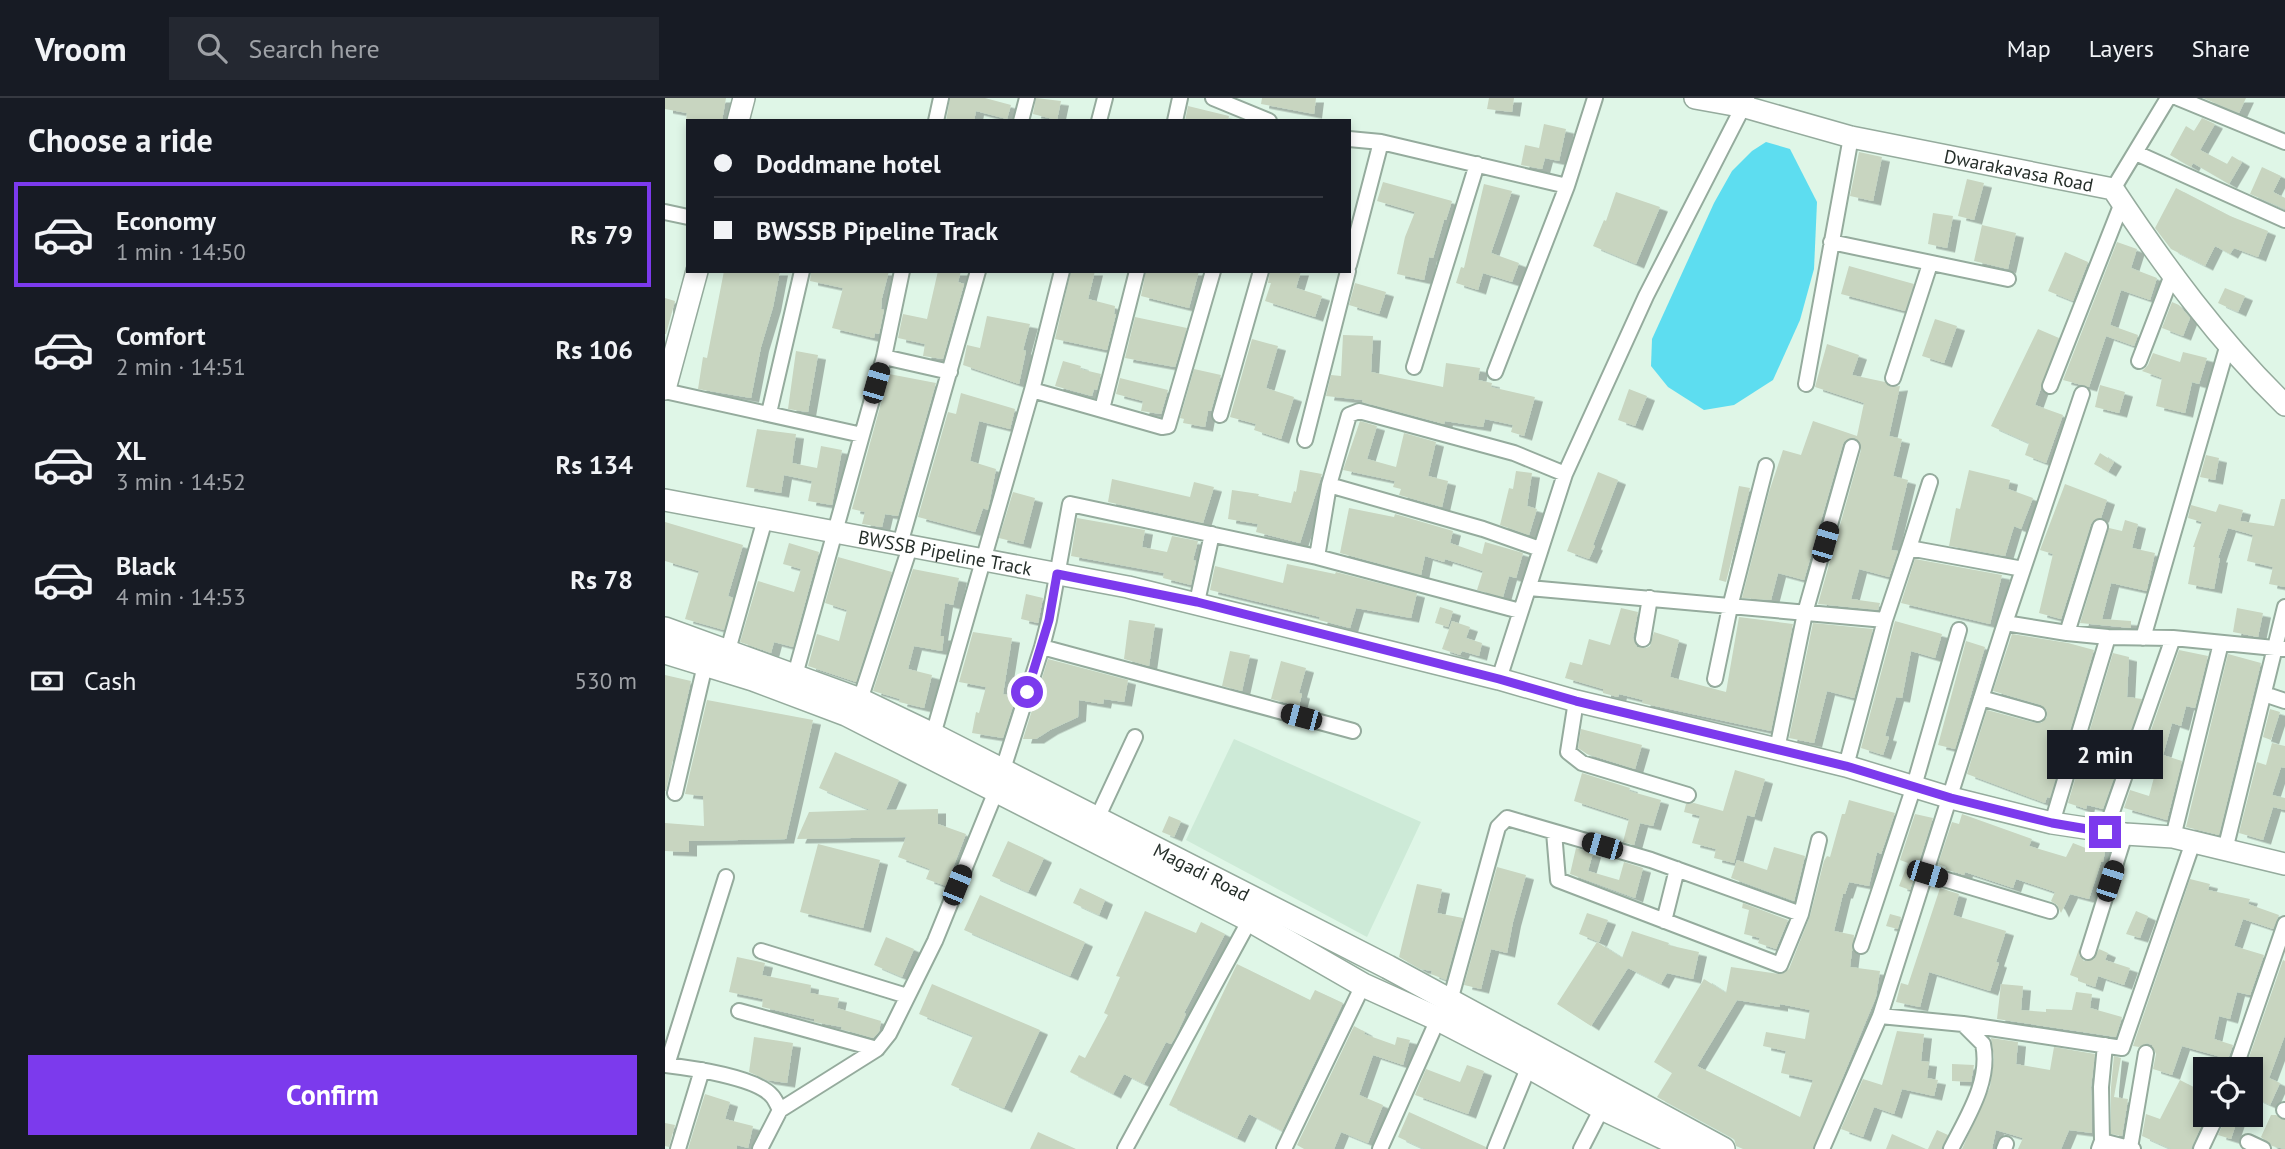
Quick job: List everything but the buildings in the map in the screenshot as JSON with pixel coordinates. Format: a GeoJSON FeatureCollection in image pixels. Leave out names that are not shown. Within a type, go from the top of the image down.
{"type":"FeatureCollection","features":[{"type":"Feature","properties":{"kind":"main road","name":"Magadi Road"},"geometry":{"type":"LineString","coordinates":[[665,629],[860,700],[933,735],[999,780]]}},
{"type":"Feature","properties":{"kind":"main road","name":"Magadi Road"},"geometry":{"type":"LineString","coordinates":[[665,652],[753,679],[846,714],[999,780],[1444,1010],[1688,1149]]}},
{"type":"Feature","properties":{"kind":"main road","name":"Magadi Road"},"geometry":{"type":"LineString","coordinates":[[1255,911],[1363,985],[1444,1010],[1529,1066],[1602,1108],[1668,1137],[1723,1149]]}},
{"type":"Feature","properties":{"kind":"street"},"geometry":{"type":"LineString","coordinates":[[739,119],[744,98]]}},
{"type":"Feature","properties":{"kind":"street"},"geometry":{"type":"LineString","coordinates":[[936,119],[941,98]]}},
{"type":"Feature","properties":{"kind":"street"},"geometry":{"type":"LineString","coordinates":[[1022,119],[1027,98]]}},
{"type":"Feature","properties":{"kind":"street"},"geometry":{"type":"LineString","coordinates":[[1100,119],[1105,98]]}},
{"type":"Feature","properties":{"kind":"street"},"geometry":{"type":"LineString","coordinates":[[1175,119],[1180,98]]}},
{"type":"Feature","properties":{"kind":"street"},"geometry":{"type":"LineString","coordinates":[[1213,98],[1260,119]]}},
{"type":"Feature","properties":{"kind":"street"},"geometry":{"type":"LineString","coordinates":[[1495,372],[1567,186],[1595,98]]}},
{"type":"Feature","properties":{"kind":"street","name":"Dwarakavasa Road"},"geometry":{"type":"LineString","coordinates":[[1696,98],[1746,102],[1851,137],[2118,196]]}},
{"type":"Feature","properties":{"kind":"street"},"geometry":{"type":"LineString","coordinates":[[2050,386],[2118,196],[2136,153],[2168,98]]}},
{"type":"Feature","properties":{"kind":"street"},"geometry":{"type":"LineString","coordinates":[[2178,98],[2285,142]]}},
{"type":"Feature","properties":{"kind":"street"},"geometry":{"type":"LineString","coordinates":[[1499,679],[1565,474],[1646,296],[1746,102]]}},
{"type":"Feature","properties":{"kind":"street"},"geometry":{"type":"LineString","coordinates":[[1807,384],[1851,137]]}},
{"type":"Feature","properties":{"kind":"street"},"geometry":{"type":"LineString","coordinates":[[1351,139],[1381,142],[1567,186]]}},
{"type":"Feature","properties":{"kind":"street"},"geometry":{"type":"LineString","coordinates":[[1351,257],[1381,142]]}},
{"type":"Feature","properties":{"kind":"street"},"geometry":{"type":"LineString","coordinates":[[2136,153],[2285,220]]}},
{"type":"Feature","properties":{"kind":"street"},"geometry":{"type":"LineString","coordinates":[[1414,367],[1477,164]]}},
{"type":"Feature","properties":{"kind":"street"},"geometry":{"type":"LineString","coordinates":[[2118,196],[2156,255],[2250,371],[2285,405]]}},
{"type":"Feature","properties":{"kind":"street"},"geometry":{"type":"LineString","coordinates":[[665,212],[686,217]]}},
{"type":"Feature","properties":{"kind":"street"},"geometry":{"type":"LineString","coordinates":[[1831,242],[2008,279]]}},
{"type":"Feature","properties":{"kind":"street"},"geometry":{"type":"LineString","coordinates":[[1893,379],[1930,264]]}},
{"type":"Feature","properties":{"kind":"street"},"geometry":{"type":"LineString","coordinates":[[696,273],[672,338],[665,390],[862,435]]}},
{"type":"Feature","properties":{"kind":"street"},"geometry":{"type":"LineString","coordinates":[[769,413],[802,273]]}},
{"type":"Feature","properties":{"kind":"street"},"geometry":{"type":"LineString","coordinates":[[795,675],[884,357],[902,273]]}},
{"type":"Feature","properties":{"kind":"street"},"geometry":{"type":"LineString","coordinates":[[860,700],[905,545],[977,273]]}},
{"type":"Feature","properties":{"kind":"street"},"geometry":{"type":"LineString","coordinates":[[933,735],[981,560],[1032,390],[1061,273]]}},
{"type":"Feature","properties":{"kind":"street"},"geometry":{"type":"LineString","coordinates":[[1102,410],[1136,273]]}},
{"type":"Feature","properties":{"kind":"street"},"geometry":{"type":"LineString","coordinates":[[1032,390],[1162,427],[1168,426],[1212,273]]}},
{"type":"Feature","properties":{"kind":"street"},"geometry":{"type":"LineString","coordinates":[[1220,415],[1260,273]]}},
{"type":"Feature","properties":{"kind":"street"},"geometry":{"type":"LineString","coordinates":[[1305,440],[1347,273]]}},
{"type":"Feature","properties":{"kind":"street"},"geometry":{"type":"LineString","coordinates":[[2140,361],[2172,275]]}},
{"type":"Feature","properties":{"kind":"street"},"geometry":{"type":"LineString","coordinates":[[2143,638],[2228,344]]}},
{"type":"Feature","properties":{"kind":"street"},"geometry":{"type":"LineString","coordinates":[[884,357],[950,372]]}},
{"type":"Feature","properties":{"kind":"street"},"geometry":{"type":"LineString","coordinates":[[1822,1149],[1880,1016],[2005,622],[2082,394]]}},
{"type":"Feature","properties":{"kind":"street"},"geometry":{"type":"LineString","coordinates":[[1317,557],[1329,485],[1349,415],[1359,411],[1514,453],[1565,474]]}},
{"type":"Feature","properties":{"kind":"street"},"geometry":{"type":"LineString","coordinates":[[1777,749],[1805,613],[1852,447]]}},
{"type":"Feature","properties":{"kind":"street"},"geometry":{"type":"LineString","coordinates":[[1715,679],[1730,607],[1766,466]]}},
{"type":"Feature","properties":{"kind":"street"},"geometry":{"type":"LineString","coordinates":[[1846,766],[1885,620],[1930,482]]}},
{"type":"Feature","properties":{"kind":"street"},"geometry":{"type":"LineString","coordinates":[[1329,485],[1483,529],[1540,549]]}},
{"type":"Feature","properties":{"kind":"street","name":"BWSSB Pipeline Track"},"geometry":{"type":"LineString","coordinates":[[665,499],[1197,602],[1576,701],[1846,766],[1951,798],[2052,823],[2115,833],[2183,839],[2285,864]]}},
{"type":"Feature","properties":{"kind":"street"},"geometry":{"type":"LineString","coordinates":[[760,1149],[781,1110],[877,1049],[889,1034],[935,941],[999,780],[1042,646],[1070,504],[1317,557],[1520,611]]}},
{"type":"Feature","properties":{"kind":"street"},"geometry":{"type":"LineString","coordinates":[[728,650],[765,519]]}},
{"type":"Feature","properties":{"kind":"street"},"geometry":{"type":"LineString","coordinates":[[2067,633],[2100,527]]}},
{"type":"Feature","properties":{"kind":"street"},"geometry":{"type":"LineString","coordinates":[[1197,602],[1212,534]]}},
{"type":"Feature","properties":{"kind":"street"},"geometry":{"type":"LineString","coordinates":[[1909,548],[2023,569]]}},
{"type":"Feature","properties":{"kind":"street"},"geometry":{"type":"LineString","coordinates":[[1529,588],[1885,620]]}},
{"type":"Feature","properties":{"kind":"street"},"geometry":{"type":"LineString","coordinates":[[1643,639],[1650,598]]}},
{"type":"Feature","properties":{"kind":"street"},"geometry":{"type":"LineString","coordinates":[[2225,850],[2264,694],[2280,648],[2285,607]]}},
{"type":"Feature","properties":{"kind":"street"},"geometry":{"type":"LineString","coordinates":[[2005,622],[2108,637],[2173,639],[2280,648]]}},
{"type":"Feature","properties":{"kind":"street"},"geometry":{"type":"LineString","coordinates":[[1861,946],[1914,786],[1959,630]]}},
{"type":"Feature","properties":{"kind":"street"},"geometry":{"type":"LineString","coordinates":[[2052,823],[2108,637]]}},
{"type":"Feature","properties":{"kind":"street"},"geometry":{"type":"LineString","coordinates":[[2088,952],[2115,833],[2173,639]]}},
{"type":"Feature","properties":{"kind":"street"},"geometry":{"type":"LineString","coordinates":[[1880,1016],[1963,1024],[2122,1048],[2183,839],[2221,643]]}},
{"type":"Feature","properties":{"kind":"street"},"geometry":{"type":"LineString","coordinates":[[1042,646],[1353,731]]}},
{"type":"Feature","properties":{"kind":"street"},"geometry":{"type":"LineString","coordinates":[[675,793],[705,665]]}},
{"type":"Feature","properties":{"kind":"street"},"geometry":{"type":"LineString","coordinates":[[2264,694],[2285,701]]}},
{"type":"Feature","properties":{"kind":"street"},"geometry":{"type":"LineString","coordinates":[[1982,698],[2038,714]]}},
{"type":"Feature","properties":{"kind":"street"},"geometry":{"type":"LineString","coordinates":[[1576,701],[1568,752],[1572,758],[1582,764],[1688,795]]}},
{"type":"Feature","properties":{"kind":"street"},"geometry":{"type":"LineString","coordinates":[[1092,828],[1135,737]]}},
{"type":"Feature","properties":{"kind":"street"},"geometry":{"type":"LineString","coordinates":[[1380,1149],[1444,1010],[1499,827],[1507,818],[1677,869],[1801,914]]}},
{"type":"Feature","properties":{"kind":"street"},"geometry":{"type":"LineString","coordinates":[[1554,832],[1558,880],[1780,965],[1801,914],[1819,840]]}},
{"type":"Feature","properties":{"kind":"street"},"geometry":{"type":"LineString","coordinates":[[1664,920],[1677,869]]}},
{"type":"Feature","properties":{"kind":"street"},"geometry":{"type":"LineString","coordinates":[[1927,874],[2050,911]]}},
{"type":"Feature","properties":{"kind":"street"},"geometry":{"type":"LineString","coordinates":[[726,877],[666,1065],[702,1070],[757,1086],[771,1095],[781,1110]]}},
{"type":"Feature","properties":{"kind":"street"},"geometry":{"type":"LineString","coordinates":[[1125,1149],[1255,911]]}},
{"type":"Feature","properties":{"kind":"street"},"geometry":{"type":"LineString","coordinates":[[2239,1057],[2285,923]]}},
{"type":"Feature","properties":{"kind":"street"},"geometry":{"type":"LineString","coordinates":[[761,951],[908,996]]}},
{"type":"Feature","properties":{"kind":"street"},"geometry":{"type":"LineString","coordinates":[[1284,1149],[1363,985]]}},
{"type":"Feature","properties":{"kind":"street"},"geometry":{"type":"LineString","coordinates":[[739,1011],[877,1049]]}},
{"type":"Feature","properties":{"kind":"street"},"geometry":{"type":"LineString","coordinates":[[1951,1149],[1975,1101],[1985,1070],[1983,1044],[1963,1024]]}},
{"type":"Feature","properties":{"kind":"street"},"geometry":{"type":"LineString","coordinates":[[2105,1045],[2100,1145],[2131,1148],[2146,1052]]}},
{"type":"Feature","properties":{"kind":"street"},"geometry":{"type":"LineString","coordinates":[[1495,1149],[1529,1066]]}},
{"type":"Feature","properties":{"kind":"street"},"geometry":{"type":"LineString","coordinates":[[678,1149],[702,1070]]}},
{"type":"Feature","properties":{"kind":"street"},"geometry":{"type":"LineString","coordinates":[[1581,1149],[1602,1108]]}},
{"type":"Feature","properties":{"kind":"street"},"geometry":{"type":"LineString","coordinates":[[2201,1149],[2211,1127]]}},
{"type":"Feature","properties":{"kind":"street"},"geometry":{"type":"LineString","coordinates":[[2248,1142],[2263,1149]]}},
{"type":"Feature","properties":{"kind":"shaded area"},"geometry":{"type":"Polygon","coordinates":[[[1234,739],[1421,822],[1367,937],[1186,840],[1234,739]]]}},
{"type":"Feature","properties":{"kind":"water"},"geometry":{"type":"Polygon","coordinates":[[[1766,142],[1790,149],[1817,202],[1814,269],[1800,320],[1773,380],[1734,405],[1704,410],[1668,387],[1651,366],[1652,339],[1714,203],[1732,171],[1752,151],[1766,142]]]}},
{"type":"Feature","properties":{"kind":"route"},"geometry":{"type":"LineString","coordinates":[[1027,692],[1049,620],[1057,574],[1197,602],[1576,701],[1846,766],[1951,798],[2052,823],[2105,832]]}}]}
